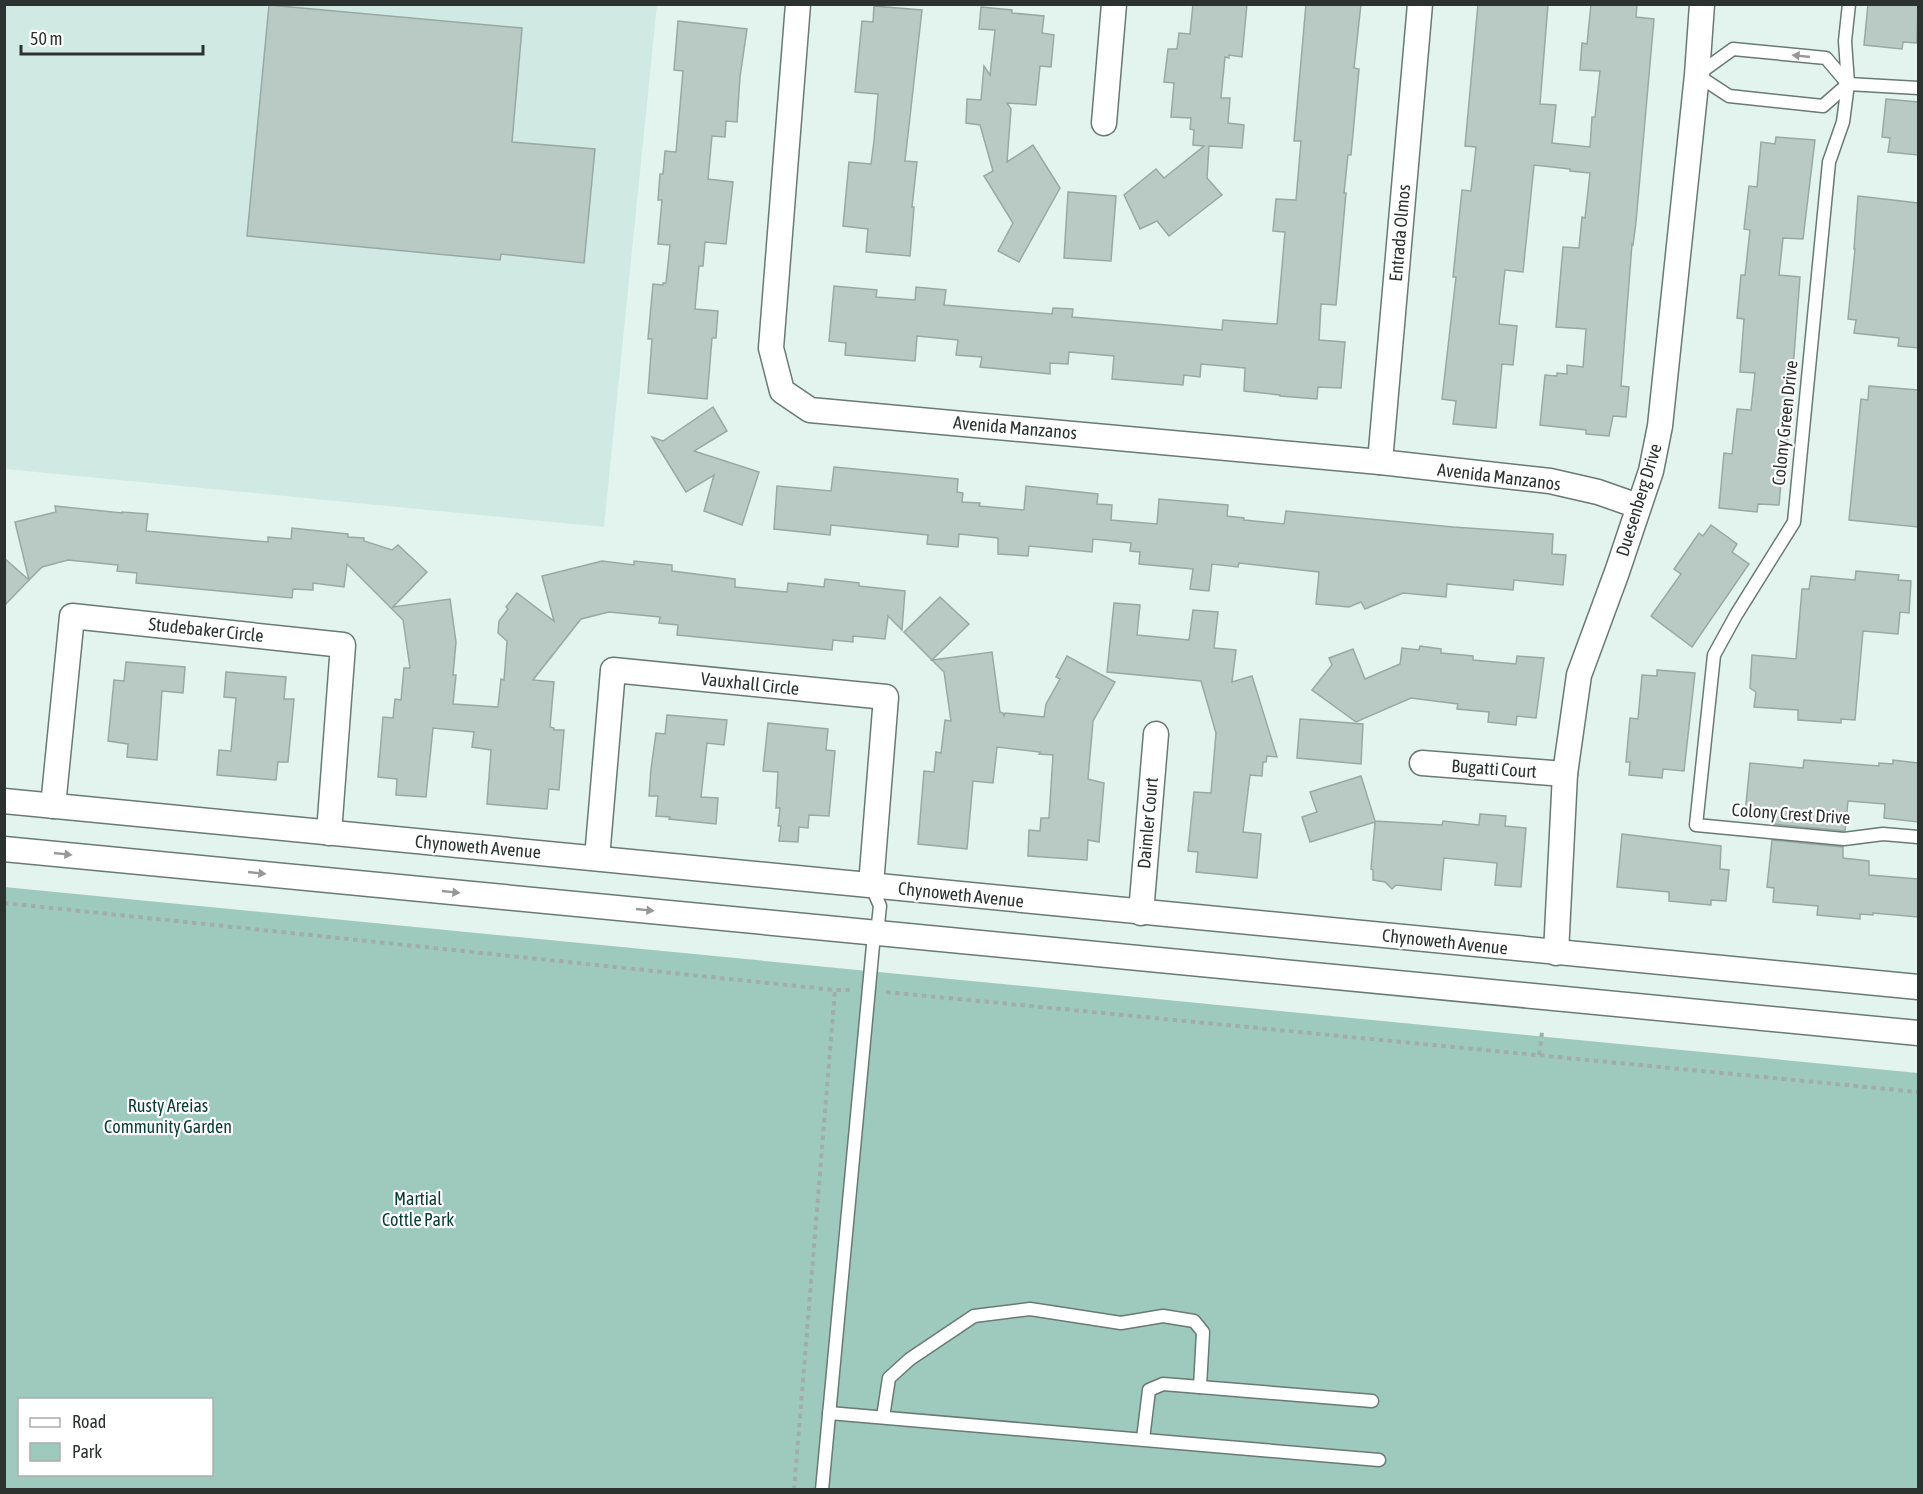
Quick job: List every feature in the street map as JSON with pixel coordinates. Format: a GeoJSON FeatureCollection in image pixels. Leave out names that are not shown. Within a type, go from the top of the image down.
{"type":"FeatureCollection","features":[{"type":"Feature","properties":{"kind":"street","name":"Avenida Manzanos"},"geometry":{"type":"LineString","coordinates":[[798,4],[771,348],[782,391],[810,410],[1380,462],[1550,481],[1598,492],[1638,506]]}},
{"type":"Feature","properties":{"kind":"street"},"geometry":{"type":"LineString","coordinates":[[1104,123],[1114,4]]}},
{"type":"Feature","properties":{"kind":"street","name":"Entrada Olmos"},"geometry":{"type":"LineString","coordinates":[[1380,462],[1420,4]]}},
{"type":"Feature","properties":{"kind":"street","name":"Duesenberg Drive"},"geometry":{"type":"LineString","coordinates":[[1556,953],[1565,774],[1579,675],[1651,471],[1660,426],[1697,75],[1702,4]]}},
{"type":"Feature","properties":{"kind":"street","name":"Studebaker Circle"},"geometry":{"type":"LineString","coordinates":[[53,806],[72,616],[343,645],[329,833]]}},
{"type":"Feature","properties":{"kind":"street","name":"Vauxhall Circle"},"geometry":{"type":"LineString","coordinates":[[597,858],[613,670],[886,697],[871,885]]}},
{"type":"Feature","properties":{"kind":"street","name":"Daimler Court"},"geometry":{"type":"LineString","coordinates":[[1141,913],[1156,734]]}},
{"type":"Feature","properties":{"kind":"street","name":"Bugatti Court"},"geometry":{"type":"LineString","coordinates":[[1422,764],[1565,774]]}},
{"type":"Feature","properties":{"kind":"street","name":"Chynoweth Avenue"},"geometry":{"type":"LineString","coordinates":[[4,801],[1918,987]]}},
{"type":"Feature","properties":{"kind":"street"},"geometry":{"type":"LineString","coordinates":[[4,849],[1918,1033]]}},
{"type":"Feature","properties":{"kind":"lane","name":"Colony Green Drive"},"geometry":{"type":"LineString","coordinates":[[1696,825],[1714,656],[1736,615],[1794,522],[1829,162],[1843,122],[1848,84],[1845,41],[1849,4]]}},
{"type":"Feature","properties":{"kind":"lane"},"geometry":{"type":"LineString","coordinates":[[1848,84],[1826,58],[1733,49],[1697,75],[1729,96],[1823,106],[1848,84],[1918,88]]}},
{"type":"Feature","properties":{"kind":"lane","name":"Colony Crest Drive"},"geometry":{"type":"LineString","coordinates":[[1696,825],[1844,839],[1883,834],[1918,837]]}},
{"type":"Feature","properties":{"kind":"lane"},"geometry":{"type":"LineString","coordinates":[[822,1490],[873,945],[877,933],[880,906],[871,885]]}},
{"type":"Feature","properties":{"kind":"lane"},"geometry":{"type":"LineString","coordinates":[[883,1417],[889,1378],[910,1359],[974,1316],[1030,1309],[1121,1323],[1163,1316],[1194,1321],[1203,1332],[1200,1387]]}},
{"type":"Feature","properties":{"kind":"lane"},"geometry":{"type":"LineString","coordinates":[[1143,1439],[1149,1390],[1163,1384],[1371,1401]]}},
{"type":"Feature","properties":{"kind":"lane"},"geometry":{"type":"LineString","coordinates":[[829,1413],[1379,1460]]}},
{"type":"Feature","properties":{"kind":"path"},"geometry":{"type":"LineString","coordinates":[[4,903],[836,990],[869,990],[1918,1092]]}},
{"type":"Feature","properties":{"kind":"path"},"geometry":{"type":"LineString","coordinates":[[794,1490],[836,990]]}},
{"type":"Feature","properties":{"kind":"path"},"geometry":{"type":"LineString","coordinates":[[1539,1055],[1542,1032]]}},
{"type":"Feature","properties":{"kind":"shaded area"},"geometry":{"type":"Polygon","coordinates":[[[4,5],[657,5],[604,527],[5,469],[4,5]]]}},
{"type":"Feature","properties":{"kind":"green space","name":"Martial Cottle Park"},"geometry":{"type":"Polygon","coordinates":[[[4,887],[1918,1073],[1918,1489],[5,1489],[4,887]]]}},
{"type":"Feature","properties":{"kind":"building"},"geometry":{"type":"Polygon","coordinates":[[[1193,4],[1247,4],[1242,57],[1229,55],[1229,58],[1225,57],[1221,98],[1230,98],[1228,123],[1244,125],[1242,148],[1209,146],[1207,178],[1222,195],[1169,236],[1157,221],[1140,229],[1124,195],[1156,169],[1164,178],[1204,146],[1193,145],[1194,130],[1190,129],[1191,118],[1171,117],[1174,83],[1164,82],[1168,49],[1177,49],[1179,33],[1190,34],[1193,4]]]}},
{"type":"Feature","properties":{"kind":"building"},"geometry":{"type":"Polygon","coordinates":[[[1306,4],[1361,4],[1354,68],[1359,69],[1351,155],[1348,155],[1344,193],[1346,193],[1336,305],[1321,304],[1319,340],[1345,342],[1341,388],[1318,387],[1317,399],[1280,396],[1244,391],[1245,368],[1201,364],[1200,377],[1184,375],[1183,385],[1112,379],[1114,356],[1069,352],[1068,364],[1050,363],[1050,374],[980,367],[982,357],[956,355],[958,340],[917,336],[915,361],[845,355],[846,343],[829,341],[834,286],[877,290],[876,297],[915,300],[916,287],[946,290],[944,305],[1052,314],[1053,308],[1073,309],[1072,317],[1222,330],[1223,320],[1277,324],[1285,232],[1273,231],[1276,199],[1296,200],[1301,141],[1294,141],[1306,4]]]}},
{"type":"Feature","properties":{"kind":"building"},"geometry":{"type":"Polygon","coordinates":[[[1478,4],[1548,4],[1540,104],[1556,105],[1552,143],[1590,147],[1592,117],[1595,117],[1600,71],[1580,70],[1582,43],[1587,44],[1591,4],[1637,4],[1636,17],[1654,19],[1621,386],[1629,387],[1626,417],[1613,416],[1609,436],[1586,434],[1586,430],[1540,425],[1545,375],[1567,374],[1567,365],[1583,367],[1586,329],[1556,327],[1563,247],[1579,248],[1590,173],[1534,165],[1523,272],[1505,270],[1499,324],[1517,326],[1513,365],[1502,364],[1496,428],[1453,424],[1456,401],[1442,399],[1456,277],[1453,277],[1462,190],[1471,191],[1476,147],[1465,146],[1478,4]]]}},
{"type":"Feature","properties":{"kind":"building"},"geometry":{"type":"Polygon","coordinates":[[[1868,4],[1918,4],[1917,43],[1903,42],[1902,49],[1864,45],[1868,4]]]}},
{"type":"Feature","properties":{"kind":"building"},"geometry":{"type":"Polygon","coordinates":[[[269,5],[522,28],[512,142],[595,149],[584,263],[501,254],[500,260],[247,236],[269,5]]]}},
{"type":"Feature","properties":{"kind":"building"},"geometry":{"type":"Polygon","coordinates":[[[874,6],[922,10],[905,161],[917,162],[910,256],[866,252],[868,229],[843,226],[849,162],[871,164],[878,94],[855,92],[862,21],[873,22],[874,6]]]}},
{"type":"Feature","properties":{"kind":"building"},"geometry":{"type":"Polygon","coordinates":[[[981,7],[1044,16],[1042,33],[1054,35],[1051,67],[1040,66],[1036,105],[1007,103],[1011,109],[1007,162],[1033,145],[1060,188],[1019,262],[998,251],[1013,223],[984,176],[993,171],[980,125],[966,123],[967,99],[981,100],[984,66],[990,75],[995,30],[979,29],[981,7]]]}},
{"type":"Feature","properties":{"kind":"building"},"geometry":{"type":"Polygon","coordinates":[[[678,21],[747,29],[740,77],[737,122],[726,121],[725,137],[712,136],[708,179],[733,182],[726,244],[705,242],[703,266],[699,266],[695,309],[718,311],[716,338],[712,338],[707,399],[648,393],[652,339],[648,339],[653,284],[666,283],[670,245],[658,244],[662,200],[658,200],[665,151],[676,152],[683,71],[674,70],[678,21]]]}},
{"type":"Feature","properties":{"kind":"building"},"geometry":{"type":"Polygon","coordinates":[[[1886,99],[1918,102],[1918,155],[1888,152],[1890,138],[1882,137],[1886,99]]]}},
{"type":"Feature","properties":{"kind":"building"},"geometry":{"type":"Polygon","coordinates":[[[1776,137],[1815,140],[1803,239],[1783,238],[1779,275],[1800,277],[1786,460],[1783,460],[1779,505],[1758,504],[1757,512],[1719,508],[1724,453],[1732,454],[1737,409],[1751,410],[1755,373],[1740,372],[1744,319],[1737,318],[1741,275],[1745,275],[1750,230],[1744,229],[1749,186],[1757,187],[1761,142],[1775,144],[1776,137]]]}},
{"type":"Feature","properties":{"kind":"building"},"geometry":{"type":"Polygon","coordinates":[[[1068,192],[1116,196],[1111,261],[1064,258],[1068,192]]]}},
{"type":"Feature","properties":{"kind":"building"},"geometry":{"type":"Polygon","coordinates":[[[1858,196],[1918,203],[1918,348],[1898,346],[1899,338],[1854,333],[1856,320],[1848,319],[1858,196]]]}},
{"type":"Feature","properties":{"kind":"building"},"geometry":{"type":"Polygon","coordinates":[[[1869,386],[1918,390],[1918,527],[1849,520],[1861,399],[1868,400],[1869,386]]]}},
{"type":"Feature","properties":{"kind":"building"},"geometry":{"type":"Polygon","coordinates":[[[713,407],[727,431],[694,451],[759,472],[742,525],[704,511],[714,475],[686,492],[652,437],[663,441],[713,407]]]}},
{"type":"Feature","properties":{"kind":"building"},"geometry":{"type":"Polygon","coordinates":[[[834,467],[958,479],[957,492],[963,493],[962,502],[980,503],[979,506],[1024,510],[1026,486],[1098,494],[1097,504],[1112,505],[1111,520],[1157,524],[1159,499],[1228,505],[1227,516],[1284,524],[1286,511],[1553,534],[1552,554],[1566,555],[1563,585],[1514,580],[1513,590],[1447,584],[1446,597],[1403,593],[1365,609],[1361,602],[1349,607],[1316,604],[1319,572],[1239,563],[1238,567],[1212,564],[1209,591],[1190,589],[1193,569],[1139,564],[1140,552],[1130,551],[1131,543],[1093,539],[1092,552],[1029,546],[1028,556],[998,554],[998,538],[959,534],[958,547],[927,544],[928,535],[831,525],[830,535],[774,529],[777,486],[831,491],[834,467]]]}},
{"type":"Feature","properties":{"kind":"building"},"geometry":{"type":"Polygon","coordinates":[[[55,506],[148,514],[146,531],[268,542],[268,537],[291,539],[292,528],[348,534],[348,537],[364,538],[364,541],[392,550],[398,545],[427,572],[393,607],[450,599],[456,642],[453,704],[498,707],[501,679],[504,680],[507,641],[498,633],[499,621],[517,593],[554,621],[542,576],[602,561],[634,565],[634,561],[672,565],[672,571],[735,579],[735,587],[787,592],[788,583],[824,587],[825,579],[859,583],[859,586],[905,591],[902,630],[888,616],[885,639],[853,636],[853,642],[833,640],[832,650],[677,635],[678,625],[659,623],[660,617],[609,612],[581,619],[533,680],[554,682],[550,727],[554,730],[564,730],[559,790],[549,789],[547,809],[487,804],[491,750],[472,747],[474,732],[433,728],[426,797],[396,795],[397,779],[378,777],[383,717],[393,718],[395,699],[401,700],[404,668],[410,668],[403,620],[347,564],[344,587],[313,583],[313,590],[293,589],[292,598],[136,583],[137,573],[117,571],[118,565],[68,560],[42,567],[29,580],[15,522],[56,512],[55,506]]]}},
{"type":"Feature","properties":{"kind":"building"},"geometry":{"type":"Polygon","coordinates":[[[1711,525],[1737,544],[1732,552],[1749,564],[1692,647],[1651,616],[1681,574],[1674,569],[1699,533],[1703,536],[1711,525]]]}},
{"type":"Feature","properties":{"kind":"building"},"geometry":{"type":"Polygon","coordinates":[[[4,558],[29,580],[4,606],[4,558]]]}},
{"type":"Feature","properties":{"kind":"building"},"geometry":{"type":"Polygon","coordinates":[[[1856,571],[1899,575],[1898,580],[1911,581],[1909,613],[1900,612],[1898,634],[1863,631],[1855,720],[1841,719],[1841,723],[1798,720],[1798,710],[1754,707],[1756,692],[1750,688],[1752,655],[1796,659],[1802,589],[1809,589],[1811,576],[1855,580],[1856,571]]]}},
{"type":"Feature","properties":{"kind":"building"},"geometry":{"type":"Polygon","coordinates":[[[940,597],[969,624],[932,660],[904,632],[940,597]]]}},
{"type":"Feature","properties":{"kind":"building"},"geometry":{"type":"Polygon","coordinates":[[[1114,603],[1140,605],[1137,635],[1189,640],[1193,610],[1218,612],[1214,648],[1236,650],[1232,682],[1252,676],[1277,757],[1267,756],[1266,762],[1263,762],[1262,776],[1250,775],[1243,832],[1261,834],[1257,878],[1196,872],[1198,852],[1188,851],[1194,792],[1211,793],[1216,733],[1201,681],[1107,672],[1114,603]]]}},
{"type":"Feature","properties":{"kind":"building"},"geometry":{"type":"Polygon","coordinates":[[[1420,646],[1441,649],[1441,653],[1473,656],[1473,660],[1516,664],[1517,656],[1544,658],[1536,718],[1517,716],[1516,725],[1488,722],[1489,712],[1457,709],[1458,704],[1411,698],[1356,722],[1312,690],[1332,665],[1329,658],[1353,649],[1365,679],[1400,664],[1402,648],[1419,650],[1420,646]]]}},
{"type":"Feature","properties":{"kind":"building"},"geometry":{"type":"Polygon","coordinates":[[[992,652],[1000,712],[1004,716],[1005,713],[1044,717],[1046,704],[1060,679],[1056,677],[1067,656],[1115,682],[1093,721],[1088,779],[1104,783],[1099,842],[1088,840],[1087,860],[1028,856],[1029,830],[1040,831],[1041,818],[1049,818],[1053,755],[997,747],[993,783],[973,781],[967,849],[918,844],[924,771],[934,772],[936,752],[941,753],[945,720],[951,721],[944,672],[932,660],[992,652]]]}},
{"type":"Feature","properties":{"kind":"building"},"geometry":{"type":"Polygon","coordinates":[[[126,662],[185,667],[183,693],[162,691],[157,760],[127,757],[128,744],[108,741],[114,680],[124,681],[126,662]]]}},
{"type":"Feature","properties":{"kind":"building"},"geometry":{"type":"Polygon","coordinates":[[[1657,670],[1695,673],[1684,771],[1663,769],[1662,778],[1629,775],[1630,762],[1626,762],[1630,718],[1638,719],[1642,675],[1657,676],[1657,670]]]}},
{"type":"Feature","properties":{"kind":"building"},"geometry":{"type":"Polygon","coordinates":[[[226,672],[286,677],[284,699],[294,699],[288,762],[278,762],[276,780],[217,775],[219,750],[231,751],[236,698],[224,697],[226,672]]]}},
{"type":"Feature","properties":{"kind":"building"},"geometry":{"type":"Polygon","coordinates":[[[667,715],[727,720],[724,745],[707,743],[701,797],[718,798],[716,824],[656,816],[658,796],[649,796],[651,769],[656,733],[665,734],[667,715]]]}},
{"type":"Feature","properties":{"kind":"building"},"geometry":{"type":"Polygon","coordinates":[[[1300,719],[1363,724],[1361,764],[1297,758],[1300,719]]]}},
{"type":"Feature","properties":{"kind":"building"},"geometry":{"type":"Polygon","coordinates":[[[768,723],[828,729],[826,750],[835,751],[829,816],[809,815],[808,828],[799,827],[798,842],[779,841],[780,808],[776,808],[778,772],[763,771],[768,723]]]}},
{"type":"Feature","properties":{"kind":"building"},"geometry":{"type":"Polygon","coordinates":[[[1804,760],[1879,766],[1879,763],[1893,764],[1893,760],[1918,763],[1918,822],[1884,818],[1885,804],[1848,801],[1845,831],[1774,824],[1774,817],[1745,814],[1750,763],[1803,768],[1804,760]]]}},
{"type":"Feature","properties":{"kind":"building"},"geometry":{"type":"Polygon","coordinates":[[[1361,776],[1375,821],[1442,825],[1443,821],[1479,825],[1480,814],[1506,816],[1505,826],[1526,828],[1521,887],[1495,885],[1497,863],[1444,858],[1441,890],[1396,885],[1392,889],[1385,882],[1373,880],[1371,869],[1375,822],[1310,842],[1302,817],[1317,812],[1310,792],[1361,776]]]}},
{"type":"Feature","properties":{"kind":"building"},"geometry":{"type":"Polygon","coordinates":[[[1622,834],[1721,846],[1720,869],[1729,870],[1726,901],[1711,900],[1711,905],[1669,901],[1669,892],[1617,887],[1622,834]]]}},
{"type":"Feature","properties":{"kind":"building"},"geometry":{"type":"Polygon","coordinates":[[[1772,840],[1843,847],[1843,858],[1869,861],[1869,875],[1918,879],[1918,917],[1873,913],[1873,915],[1860,914],[1860,919],[1817,915],[1818,906],[1773,902],[1774,888],[1767,887],[1772,840]]]}},
{"type":"Feature","properties":{"kind":"park label","name":"Rusty Areias Community Garden"},"geometry":{"type":"Point","coordinates":[168,1116]}}]}
